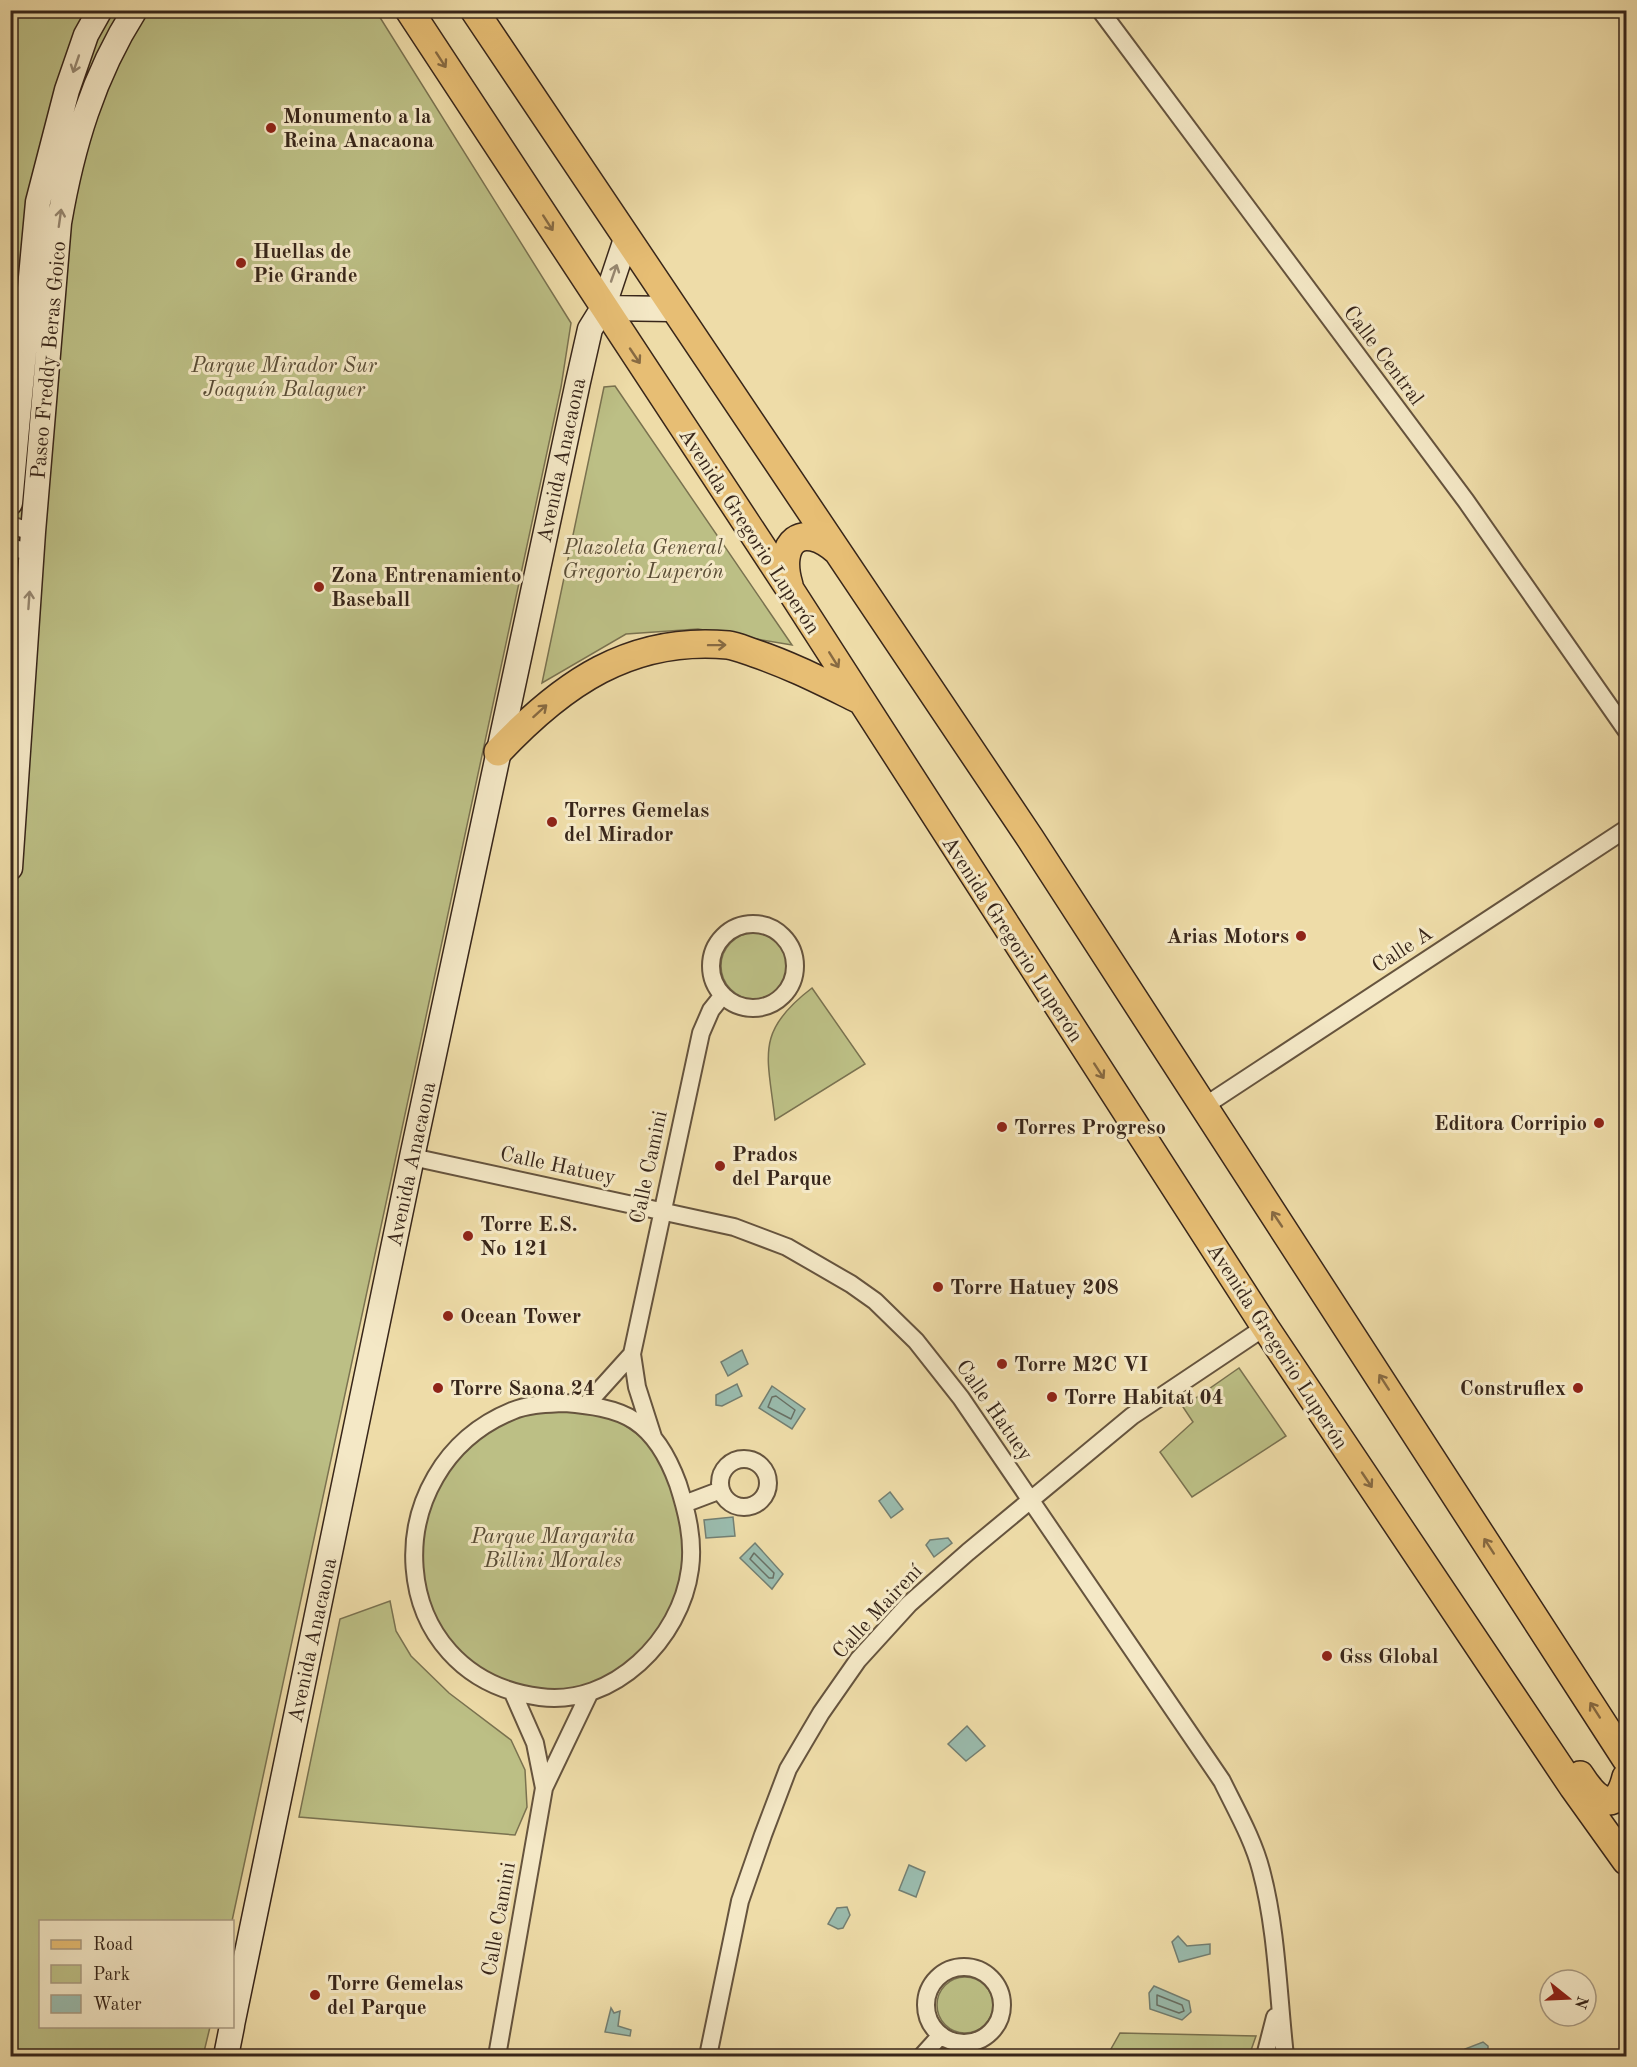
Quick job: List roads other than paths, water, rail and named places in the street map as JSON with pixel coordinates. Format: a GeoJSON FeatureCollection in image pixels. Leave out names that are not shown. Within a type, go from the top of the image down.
{"type":"FeatureCollection","features":[{"type":"Feature","properties":{"kind":"main road","name":"Paseo Freddy Beras Goico"},"geometry":{"type":"LineString","coordinates":[[10,503],[15,391],[38,202],[67,90],[86,35],[99,10]]}},
{"type":"Feature","properties":{"kind":"main road","name":"Paseo Freddy Beras Goico"},"geometry":{"type":"LineString","coordinates":[[10,868],[26,544],[59,223],[68,172],[85,113],[135,10]]}},
{"type":"Feature","properties":{"kind":"main road","name":"Avenida Gregorio Luperón"},"geometry":{"type":"LineString","coordinates":[[409,10],[791,591],[858,699],[1265,1328],[1626,1861]]}},
{"type":"Feature","properties":{"kind":"main road"},"geometry":{"type":"LineString","coordinates":[[474,10],[672,309],[1030,838],[1626,1759]]}},
{"type":"Feature","properties":{"kind":"main road","name":"Avenida Anacaona"},"geometry":{"type":"LineString","coordinates":[[234,2016],[412,1157],[578,382],[590,329],[603,308],[626,239]]}},
{"type":"Feature","properties":{"kind":"main road"},"geometry":{"type":"LineString","coordinates":[[603,308],[672,309]]}},
{"type":"Feature","properties":{"kind":"main road"},"geometry":{"type":"LineString","coordinates":[[791,591],[784,569],[785,553],[791,543],[810,536],[824,540],[838,552]]}},
{"type":"Feature","properties":{"kind":"main road"},"geometry":{"type":"LineString","coordinates":[[498,752],[564,691],[609,664],[660,646],[729,645],[786,663],[858,699]]}},
{"type":"Feature","properties":{"kind":"main road"},"geometry":{"type":"LineString","coordinates":[[1540,1736],[1563,1750],[1596,1797],[1604,1801],[1615,1798],[1621,1792],[1626,1776]]}},
{"type":"Feature","properties":{"kind":"main road"},"geometry":{"type":"LineString","coordinates":[[1608,1837],[1611,1815],[1626,1801]]}},
{"type":"Feature","properties":{"kind":"main road","name":"Avenida Anacaona"},"geometry":{"type":"LineString","coordinates":[[226,2056],[232,2028]]}},
{"type":"Feature","properties":{"kind":"street","name":"Calle Central"},"geometry":{"type":"LineString","coordinates":[[1101,10],[1466,501],[1626,730]]}},
{"type":"Feature","properties":{"kind":"street"},"geometry":{"type":"LineString","coordinates":[[10,525],[26,544]]}},
{"type":"Feature","properties":{"kind":"street","name":"Calle A"},"geometry":{"type":"LineString","coordinates":[[1203,1107],[1626,829]]}},
{"type":"Feature","properties":{"kind":"street"},"geometry":{"type":"LineString","coordinates":[[753,924],[779,933],[791,950],[795,970],[784,995],[760,1008],[747,1008],[734,1004],[723,995],[715,984],[712,970],[713,956],[718,944],[728,933],[753,924]]}},
{"type":"Feature","properties":{"kind":"street","name":"Calle Camini"},"geometry":{"type":"LineString","coordinates":[[653,1438],[638,1387],[632,1354],[661,1210],[701,1033],[711,1010],[723,995]]}},
{"type":"Feature","properties":{"kind":"street","name":"Calle Hatuey"},"geometry":{"type":"LineString","coordinates":[[412,1157],[734,1227],[787,1248],[851,1284],[875,1301],[916,1341],[961,1398],[1222,1781],[1249,1836],[1261,1868],[1272,1919],[1285,2056]]}},
{"type":"Feature","properties":{"kind":"street","name":"Calle Mairení"},"geometry":{"type":"LineString","coordinates":[[708,2056],[740,1901],[788,1769],[821,1713],[858,1660],[909,1604],[1132,1416],[1265,1328]]}},
{"type":"Feature","properties":{"kind":"street"},"geometry":{"type":"LineString","coordinates":[[586,1405],[632,1354]]}},
{"type":"Feature","properties":{"kind":"street"},"geometry":{"type":"LineString","coordinates":[[537,1404],[586,1405],[635,1421],[653,1438],[671,1466],[684,1504],[692,1538],[691,1559],[681,1605],[664,1633],[641,1663],[615,1681],[588,1694],[542,1698],[513,1693],[481,1679],[456,1660],[436,1638],[416,1586],[414,1559],[417,1518],[427,1491],[442,1466],[485,1425],[513,1411],[537,1404]]}},
{"type":"Feature","properties":{"kind":"street"},"geometry":{"type":"LineString","coordinates":[[684,1504],[721,1491]]}},
{"type":"Feature","properties":{"kind":"street","name":"Calle Camini"},"geometry":{"type":"LineString","coordinates":[[513,1693],[536,1743],[544,1788]]}},
{"type":"Feature","properties":{"kind":"street","name":"Calle Camini"},"geometry":{"type":"LineString","coordinates":[[497,2056],[544,1788],[588,1694]]}},
{"type":"Feature","properties":{"kind":"street"},"geometry":{"type":"LineString","coordinates":[[961,1967],[974,1968],[986,1974],[995,1982],[1002,2005],[994,2028],[975,2042],[963,2043],[941,2035],[932,2025],[927,2013],[930,1988],[949,1971],[961,1967]]}},
{"type":"Feature","properties":{"kind":"street","name":"Calle Hatuey"},"geometry":{"type":"LineString","coordinates":[[1265,2056],[1275,2028],[1277,1986]]}},
{"type":"Feature","properties":{"kind":"street"},"geometry":{"type":"LineString","coordinates":[[922,2056],[941,2035]]}},
{"type":"Feature","properties":{"kind":"water"},"geometry":{"type":"Polygon","coordinates":[[[742,1350],[748,1364],[728,1376],[721,1362],[742,1350]]]}},
{"type":"Feature","properties":{"kind":"water"},"geometry":{"type":"Polygon","coordinates":[[[737,1384],[742,1396],[722,1406],[716,1405],[716,1395],[737,1384]]]}},
{"type":"Feature","properties":{"kind":"water"},"geometry":{"type":"Polygon","coordinates":[[[772,1386],[805,1409],[792,1429],[759,1408],[772,1386]]]}},
{"type":"Feature","properties":{"kind":"water"},"geometry":{"type":"Polygon","coordinates":[[[890,1492],[903,1509],[891,1518],[879,1501],[890,1492]]]}},
{"type":"Feature","properties":{"kind":"water"},"geometry":{"type":"Polygon","coordinates":[[[733,1517],[735,1536],[706,1538],[704,1520],[733,1517]]]}},
{"type":"Feature","properties":{"kind":"water"},"geometry":{"type":"Polygon","coordinates":[[[948,1538],[952,1543],[934,1557],[926,1545],[930,1540],[948,1538]]]}},
{"type":"Feature","properties":{"kind":"water"},"geometry":{"type":"Polygon","coordinates":[[[755,1543],[783,1574],[772,1589],[740,1558],[755,1543]]]}},
{"type":"Feature","properties":{"kind":"water"},"geometry":{"type":"Polygon","coordinates":[[[967,1726],[985,1746],[966,1761],[948,1744],[967,1726]]]}},
{"type":"Feature","properties":{"kind":"water"},"geometry":{"type":"Polygon","coordinates":[[[909,1865],[925,1872],[916,1897],[899,1890],[909,1865]]]}},
{"type":"Feature","properties":{"kind":"water"},"geometry":{"type":"Polygon","coordinates":[[[847,1907],[850,1915],[843,1928],[838,1929],[828,1924],[837,1908],[847,1907]]]}},
{"type":"Feature","properties":{"kind":"water"},"geometry":{"type":"Polygon","coordinates":[[[1178,1936],[1187,1946],[1210,1944],[1210,1954],[1179,1962],[1172,1942],[1178,1936]]]}},
{"type":"Feature","properties":{"kind":"water"},"geometry":{"type":"Polygon","coordinates":[[[1154,1986],[1189,2001],[1191,2012],[1182,2020],[1150,2009],[1149,1993],[1154,1986]]]}},
{"type":"Feature","properties":{"kind":"water"},"geometry":{"type":"Polygon","coordinates":[[[611,2008],[614,2013],[620,2011],[618,2026],[631,2030],[630,2036],[605,2032],[611,2008]]]}},
{"type":"Feature","properties":{"kind":"water"},"geometry":{"type":"Polygon","coordinates":[[[1483,2042],[1488,2046],[1488,2056],[1465,2056],[1465,2049],[1483,2042]]]}},
{"type":"Feature","properties":{"kind":"place","name":"Monumento a la Reina Anacaona"},"geometry":{"type":"Point","coordinates":[271,128]}},
{"type":"Feature","properties":{"kind":"place","name":"Huellas de Pie Grande"},"geometry":{"type":"Point","coordinates":[241,263]}},
{"type":"Feature","properties":{"kind":"place","name":"Zona Entrenamiento Baseball"},"geometry":{"type":"Point","coordinates":[319,587]}},
{"type":"Feature","properties":{"kind":"place","name":"Torres Gemelas del Mirador"},"geometry":{"type":"Point","coordinates":[552,822]}},
{"type":"Feature","properties":{"kind":"place","name":"Arias Motors"},"geometry":{"type":"Point","coordinates":[1301,936]}},
{"type":"Feature","properties":{"kind":"place","name":"Editora Corripio"},"geometry":{"type":"Point","coordinates":[1599,1123]}},
{"type":"Feature","properties":{"kind":"place","name":"Torres Progreso"},"geometry":{"type":"Point","coordinates":[1002,1127]}},
{"type":"Feature","properties":{"kind":"place","name":"Prados del Parque"},"geometry":{"type":"Point","coordinates":[720,1166]}},
{"type":"Feature","properties":{"kind":"place","name":"Torre E.S. No 121"},"geometry":{"type":"Point","coordinates":[468,1236]}},
{"type":"Feature","properties":{"kind":"place","name":"Torre Hatuey 208"},"geometry":{"type":"Point","coordinates":[938,1287]}},
{"type":"Feature","properties":{"kind":"place","name":"Ocean Tower"},"geometry":{"type":"Point","coordinates":[448,1316]}},
{"type":"Feature","properties":{"kind":"place","name":"Torre M2C VI"},"geometry":{"type":"Point","coordinates":[1002,1364]}},
{"type":"Feature","properties":{"kind":"place","name":"Torre Saona 24"},"geometry":{"type":"Point","coordinates":[438,1388]}},
{"type":"Feature","properties":{"kind":"place","name":"Construflex"},"geometry":{"type":"Point","coordinates":[1578,1388]}},
{"type":"Feature","properties":{"kind":"place","name":"Torre Habitat 04"},"geometry":{"type":"Point","coordinates":[1052,1397]}},
{"type":"Feature","properties":{"kind":"place","name":"Gss Global"},"geometry":{"type":"Point","coordinates":[1327,1656]}},
{"type":"Feature","properties":{"kind":"place","name":"Torre Gemelas del Parque"},"geometry":{"type":"Point","coordinates":[315,1995]}},
{"type":"Feature","properties":{"kind":"park label","name":"Parque Mirador Sur Joaquín Balaguer"},"geometry":{"type":"Point","coordinates":[284,377]}},
{"type":"Feature","properties":{"kind":"park label","name":"Plazoleta General Gregorio Luperón"},"geometry":{"type":"Point","coordinates":[643,559]}},
{"type":"Feature","properties":{"kind":"park label","name":"Parque Margarita Billini Morales"},"geometry":{"type":"Point","coordinates":[553,1548]}}]}
